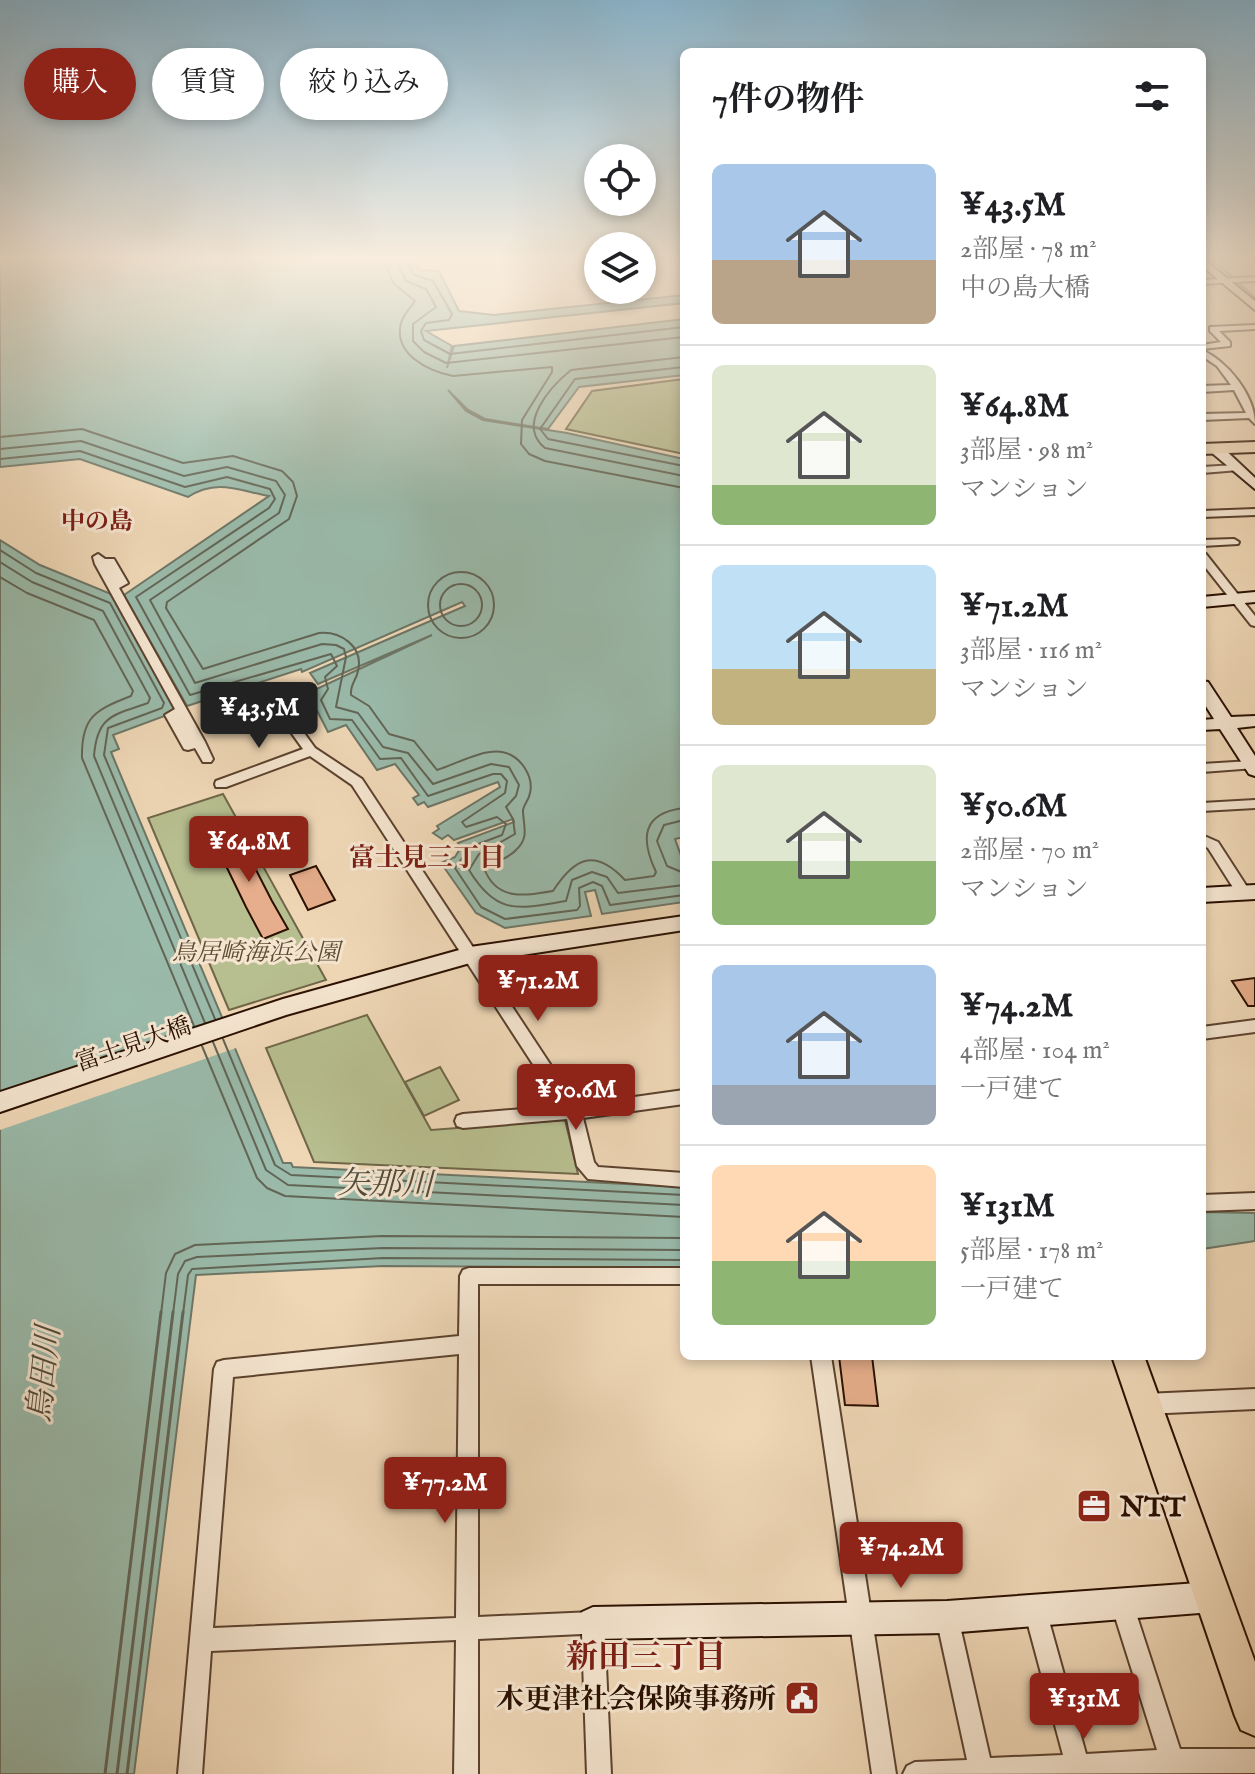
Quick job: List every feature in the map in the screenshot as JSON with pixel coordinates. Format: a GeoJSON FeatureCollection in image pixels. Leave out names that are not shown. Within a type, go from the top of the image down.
{"type":"FeatureCollection","features":[{"type":"Feature","properties":{"kind":"main road"},"geometry":{"type":"LineString","coordinates":[[1209,449],[1255,447]]}},
{"type":"Feature","properties":{"kind":"main road"},"geometry":{"type":"LineString","coordinates":[[1129,1360],[1255,1716]]}},
{"type":"Feature","properties":{"kind":"street"},"geometry":{"type":"LineString","coordinates":[[1206,349],[1227,344],[1223,340]]}},
{"type":"Feature","properties":{"kind":"street"},"geometry":{"type":"LineString","coordinates":[[1206,353],[1250,398],[1253,418],[1206,417]]}},
{"type":"Feature","properties":{"kind":"street"},"geometry":{"type":"LineString","coordinates":[[1206,388],[1237,387]]}},
{"type":"Feature","properties":{"kind":"street"},"geometry":{"type":"LineString","coordinates":[[1209,449],[1255,485]]}},
{"type":"Feature","properties":{"kind":"street"},"geometry":{"type":"LineString","coordinates":[[1206,470],[1236,468]]}},
{"type":"Feature","properties":{"kind":"street"},"geometry":{"type":"LineString","coordinates":[[1206,514],[1255,512]]}},
{"type":"Feature","properties":{"kind":"street"},"geometry":{"type":"LineString","coordinates":[[1206,543],[1234,542]]}},
{"type":"Feature","properties":{"kind":"street"},"geometry":{"type":"LineString","coordinates":[[98,557],[103,566],[108,576],[114,586],[123,583],[110,561],[100,564],[199,742],[188,746],[171,715],[182,711],[207,759]]}},
{"type":"Feature","properties":{"kind":"street"},"geometry":{"type":"LineString","coordinates":[[1206,561],[1255,623]]}},
{"type":"Feature","properties":{"kind":"street"},"geometry":{"type":"LineString","coordinates":[[1206,602],[1255,597]]}},
{"type":"Feature","properties":{"kind":"street"},"geometry":{"type":"LineString","coordinates":[[1206,693],[1253,768]]}},
{"type":"Feature","properties":{"kind":"street"},"geometry":{"type":"LineString","coordinates":[[271,696],[311,751],[357,782],[573,1112],[586,1166],[594,1174],[680,1180]]}},
{"type":"Feature","properties":{"kind":"street"},"geometry":{"type":"LineString","coordinates":[[1206,725],[1255,721]]}},
{"type":"Feature","properties":{"kind":"street"},"geometry":{"type":"LineString","coordinates":[[221,784],[311,751]]}},
{"type":"Feature","properties":{"kind":"street"},"geometry":{"type":"LineString","coordinates":[[1206,768],[1253,768]]}},
{"type":"Feature","properties":{"kind":"street"},"geometry":{"type":"LineString","coordinates":[[1206,807],[1255,804]]}},
{"type":"Feature","properties":{"kind":"street"},"geometry":{"type":"LineString","coordinates":[[1206,842],[1213,845],[1250,893]]}},
{"type":"Feature","properties":{"kind":"street"},"geometry":{"type":"LineString","coordinates":[[1206,895],[1250,893]]}},
{"type":"Feature","properties":{"kind":"street"},"geometry":{"type":"LineString","coordinates":[[282,1014],[470,955],[680,924]]}},
{"type":"Feature","properties":{"kind":"street","name":"富士見大橋"},"geometry":{"type":"LineString","coordinates":[[0,1102],[282,1014]]}},
{"type":"Feature","properties":{"kind":"street","name":"富士見大橋"},"geometry":{"type":"LineString","coordinates":[[0,1117],[282,1014]]}},
{"type":"Feature","properties":{"kind":"street"},"geometry":{"type":"LineString","coordinates":[[1206,1032],[1255,1026]]}},
{"type":"Feature","properties":{"kind":"street"},"geometry":{"type":"LineString","coordinates":[[463,1121],[573,1112],[680,1098]]}},
{"type":"Feature","properties":{"kind":"street"},"geometry":{"type":"LineString","coordinates":[[1206,1203],[1255,1201]]}},
{"type":"Feature","properties":{"kind":"street"},"geometry":{"type":"LineString","coordinates":[[466,1774],[469,1276],[680,1276]]}},
{"type":"Feature","properties":{"kind":"street"},"geometry":{"type":"LineString","coordinates":[[190,1774],[224,1369],[468,1344]]}},
{"type":"Feature","properties":{"kind":"street"},"geometry":{"type":"LineString","coordinates":[[822,1360],[884,1774]]}},
{"type":"Feature","properties":{"kind":"street"},"geometry":{"type":"LineString","coordinates":[[1145,1404],[1255,1399]]}},
{"type":"Feature","properties":{"kind":"street"},"geometry":{"type":"LineString","coordinates":[[201,1640],[593,1623],[947,1617],[1212,1597]]}},
{"type":"Feature","properties":{"kind":"street"},"geometry":{"type":"LineString","coordinates":[[1122,1604],[1174,1768]]}},
{"type":"Feature","properties":{"kind":"street"},"geometry":{"type":"LineString","coordinates":[[1035,1610],[1079,1770]]}},
{"type":"Feature","properties":{"kind":"street"},"geometry":{"type":"LineString","coordinates":[[947,1617],[982,1773]]}},
{"type":"Feature","properties":{"kind":"street"},"geometry":{"type":"LineString","coordinates":[[593,1623],[599,1774]]}},
{"type":"Feature","properties":{"kind":"street"},"geometry":{"type":"LineString","coordinates":[[915,1774],[1174,1768],[1255,1761]]}},
{"type":"Feature","properties":{"kind":"green space"},"geometry":{"type":"Polygon","coordinates":[[[680,380],[680,453],[566,429],[592,391],[680,380]]]}},
{"type":"Feature","properties":{"kind":"green space","name":"鳥居崎海浜公園"},"geometry":{"type":"Polygon","coordinates":[[[223,794],[326,980],[229,1010],[148,818],[223,794]]]}},
{"type":"Feature","properties":{"kind":"green space"},"geometry":{"type":"Polygon","coordinates":[[[367,1015],[431,1130],[565,1120],[578,1174],[314,1162],[266,1048],[367,1015]]]}},
{"type":"Feature","properties":{"kind":"green space"},"geometry":{"type":"Polygon","coordinates":[[[440,1067],[459,1100],[424,1116],[405,1082],[440,1067]]]}},
{"type":"Feature","properties":{"kind":"water"},"geometry":{"type":"Polygon","coordinates":[[[0,340],[441,340],[452,346],[447,368],[454,346],[507,340],[680,340],[680,375],[579,387],[548,429],[485,419],[468,410],[448,390],[466,411],[483,420],[567,433],[680,458],[680,838],[675,839],[680,853],[680,903],[602,914],[595,890],[585,892],[591,916],[505,928],[476,913],[441,863],[455,857],[461,847],[458,843],[514,822],[513,819],[454,840],[448,835],[442,839],[433,833],[439,829],[437,826],[500,787],[498,782],[428,807],[424,802],[418,805],[413,798],[419,795],[395,764],[377,770],[346,725],[328,732],[308,693],[432,635],[318,684],[310,673],[465,606],[462,602],[302,672],[301,669],[187,706],[124,595],[269,496],[219,487],[188,497],[80,459],[0,467],[0,340]]]}},
{"type":"Feature","properties":{"kind":"water"},"geometry":{"type":"Polygon","coordinates":[[[0,540],[40,565],[116,596],[178,711],[113,735],[119,749],[111,752],[283,1163],[291,1163],[293,1167],[680,1187],[680,1268],[383,1266],[196,1275],[134,1774],[0,1774],[0,540]]]}},
{"type":"Feature","properties":{"kind":"water"},"geometry":{"type":"Polygon","coordinates":[[[1206,1212],[1255,1213],[1255,1241],[1206,1248],[1206,1212]]]}},
{"type":"Feature","properties":{"kind":"pier"},"geometry":{"type":"Polygon","coordinates":[[[226,1017],[239,1047],[0,1130],[0,1094],[226,1017]]]}},
{"type":"Feature","properties":{"kind":"building"},"geometry":{"type":"Polygon","coordinates":[[[234,827],[288,929],[263,939],[211,835],[234,827]]]}},
{"type":"Feature","properties":{"kind":"building"},"geometry":{"type":"Polygon","coordinates":[[[316,866],[335,900],[308,910],[290,875],[316,866]]]}},
{"type":"Feature","properties":{"kind":"building"},"geometry":{"type":"Polygon","coordinates":[[[1255,978],[1255,1006],[1248,1006],[1232,981],[1255,978]]]}},
{"type":"Feature","properties":{"kind":"building"},"geometry":{"type":"Polygon","coordinates":[[[569,980],[573,996],[534,1002],[531,986],[569,980]]]}},
{"type":"Feature","properties":{"kind":"building"},"geometry":{"type":"Polygon","coordinates":[[[839,1360],[872,1360],[878,1406],[845,1405],[839,1360]]]}},
{"type":"Feature","properties":{"kind":"place","name":"NTT"},"geometry":{"type":"Point","coordinates":[1094,1506]}},
{"type":"Feature","properties":{"kind":"place","name":"木更津社会保険事務所"},"geometry":{"type":"Point","coordinates":[802,1698]}},
{"type":"Feature","properties":{"kind":"district","name":"中の島"},"geometry":{"type":"Point","coordinates":[97,521]}},
{"type":"Feature","properties":{"kind":"district","name":"富士見三丁目"},"geometry":{"type":"Point","coordinates":[427,857]}},
{"type":"Feature","properties":{"kind":"district","name":"新田三丁目"},"geometry":{"type":"Point","coordinates":[646,1656]}},
{"type":"Feature","properties":{"kind":"water label","name":"矢那川"},"geometry":{"type":"Point","coordinates":[385,1183]}},
{"type":"Feature","properties":{"kind":"water label","name":"鳥田川"},"geometry":{"type":"Point","coordinates":[43,1374]}}]}
